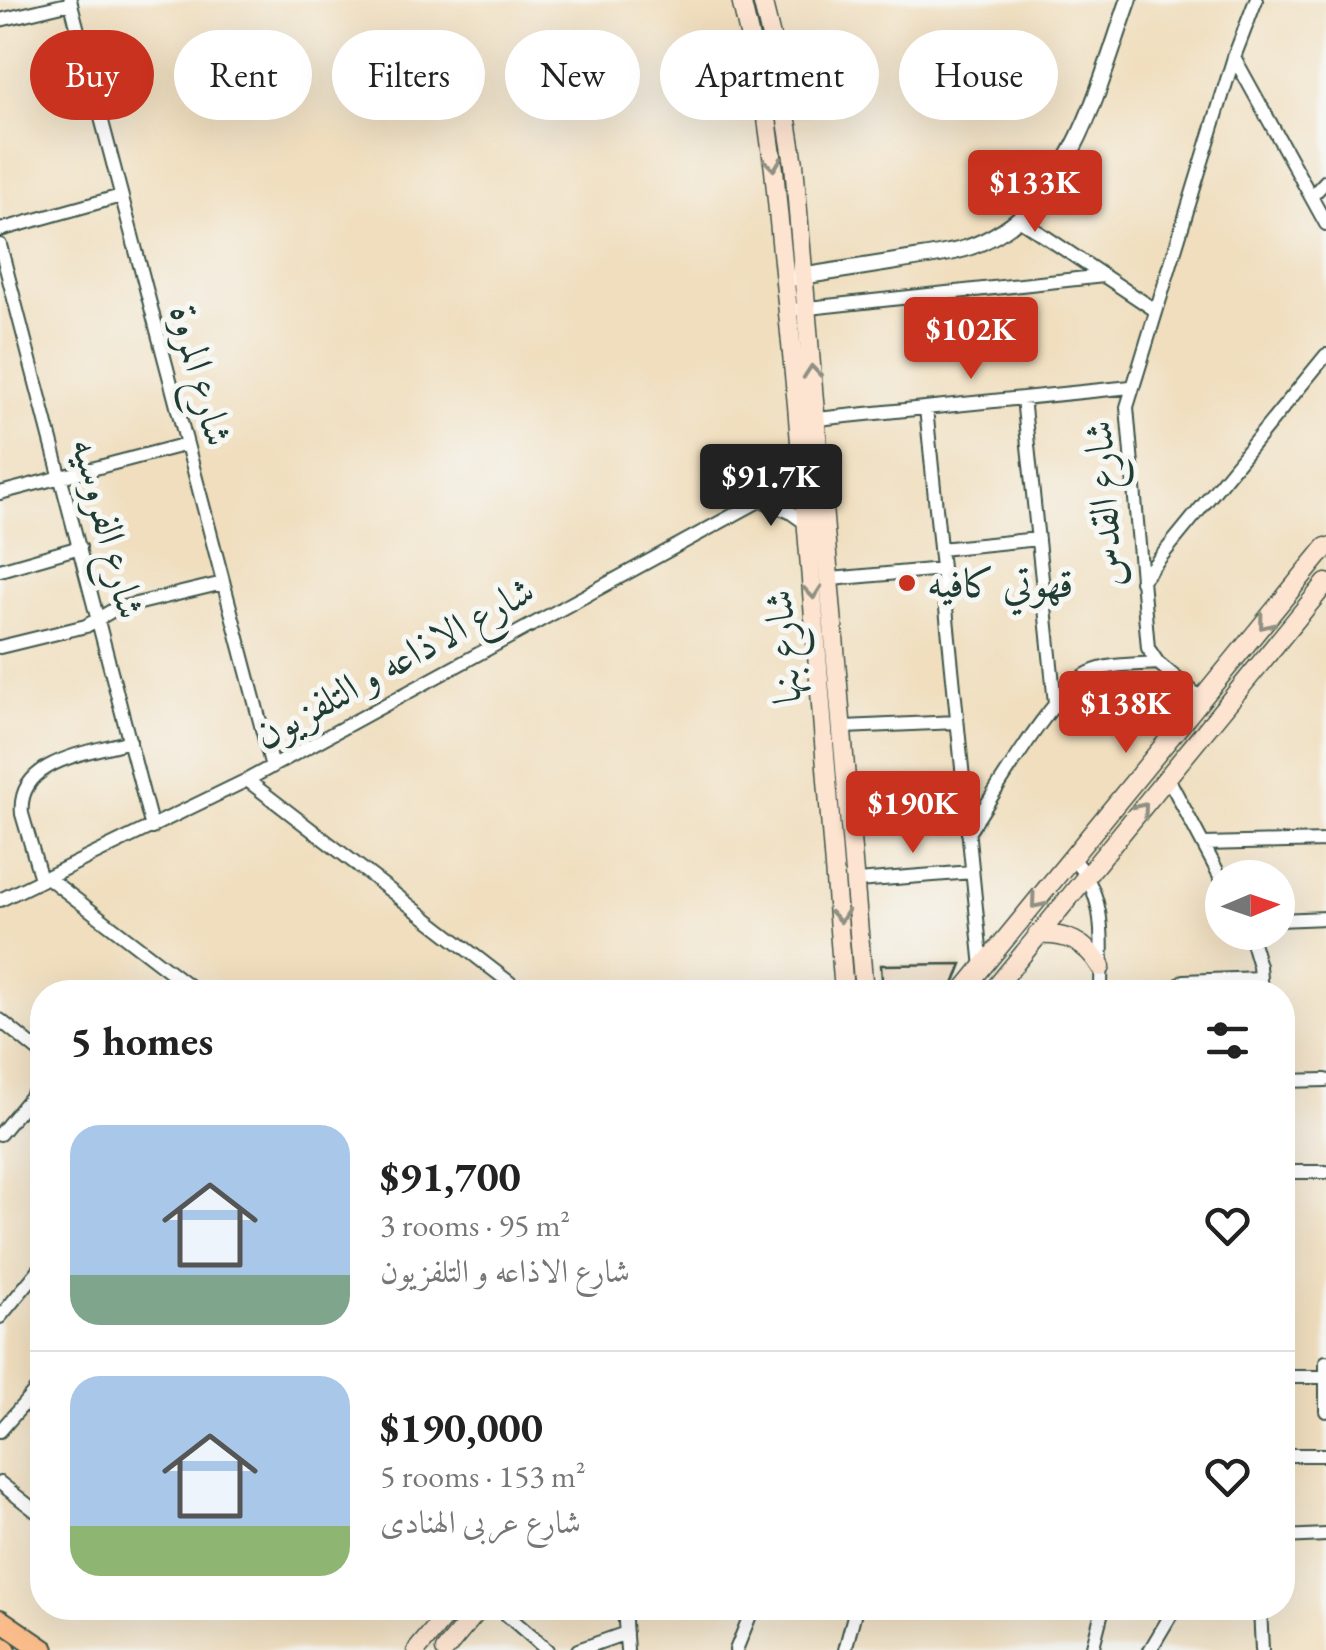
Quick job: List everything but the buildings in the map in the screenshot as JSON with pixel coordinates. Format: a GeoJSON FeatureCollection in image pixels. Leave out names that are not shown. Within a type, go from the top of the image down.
{"type":"FeatureCollection","features":[{"type":"Feature","properties":{"kind":"main road","name":"شارع بنها"},"geometry":{"type":"LineString","coordinates":[[741,0],[770,136],[794,278]]}},
{"type":"Feature","properties":{"kind":"main road","name":"شارع بنها"},"geometry":{"type":"LineString","coordinates":[[762,0],[787,114],[801,455],[843,980]]}},
{"type":"Feature","properties":{"kind":"main road","name":"شارع بنها"},"geometry":{"type":"LineString","coordinates":[[797,309],[817,418],[863,980]]}},
{"type":"Feature","properties":{"kind":"main road"},"geometry":{"type":"LineString","coordinates":[[972,980],[1326,548]]}},
{"type":"Feature","properties":{"kind":"main road"},"geometry":{"type":"LineString","coordinates":[[1001,980],[1326,583]]}},
{"type":"Feature","properties":{"kind":"main road"},"geometry":{"type":"LineString","coordinates":[[1037,935],[1074,940],[1101,967]]}},
{"type":"Feature","properties":{"kind":"main road"},"geometry":{"type":"LineString","coordinates":[[0,1620],[44,1650]]}},
{"type":"Feature","properties":{"kind":"main road"},"geometry":{"type":"LineString","coordinates":[[417,1650],[442,1620]]}},
{"type":"Feature","properties":{"kind":"main road"},"geometry":{"type":"LineString","coordinates":[[445,1650],[470,1620]]}},
{"type":"Feature","properties":{"kind":"main road"},"geometry":{"type":"LineString","coordinates":[[0,1646],[6,1650]]}},
{"type":"Feature","properties":{"kind":"street"},"geometry":{"type":"LineString","coordinates":[[794,278],[948,253],[986,240],[1019,220],[1052,184],[1072,150],[1129,0]]}},
{"type":"Feature","properties":{"kind":"street","name":"شارع القدس"},"geometry":{"type":"LineString","coordinates":[[1158,663],[1147,643],[1126,428],[1130,386],[1234,57],[1256,0]]}},
{"type":"Feature","properties":{"kind":"street"},"geometry":{"type":"LineString","coordinates":[[0,20],[71,2]]}},
{"type":"Feature","properties":{"kind":"street","name":"شارع المروة"},"geometry":{"type":"LineString","coordinates":[[71,2],[272,766]]}},
{"type":"Feature","properties":{"kind":"street"},"geometry":{"type":"LineString","coordinates":[[1234,57],[1326,224]]}},
{"type":"Feature","properties":{"kind":"street"},"geometry":{"type":"LineString","coordinates":[[1312,197],[1326,181]]}},
{"type":"Feature","properties":{"kind":"street"},"geometry":{"type":"LineString","coordinates":[[0,230],[122,196]]}},
{"type":"Feature","properties":{"kind":"street"},"geometry":{"type":"LineString","coordinates":[[1019,220],[1155,310]]}},
{"type":"Feature","properties":{"kind":"street","name":"شارع الفروسيه"},"geometry":{"type":"LineString","coordinates":[[0,245],[152,828]]}},
{"type":"Feature","properties":{"kind":"street"},"geometry":{"type":"LineString","coordinates":[[797,309],[1104,276]]}},
{"type":"Feature","properties":{"kind":"street"},"geometry":{"type":"LineString","coordinates":[[1141,581],[1326,355]]}},
{"type":"Feature","properties":{"kind":"street"},"geometry":{"type":"LineString","coordinates":[[817,418],[1130,386]]}},
{"type":"Feature","properties":{"kind":"street"},"geometry":{"type":"LineString","coordinates":[[1023,398],[1055,703]]}},
{"type":"Feature","properties":{"kind":"street"},"geometry":{"type":"LineString","coordinates":[[926,408],[982,968]]}},
{"type":"Feature","properties":{"kind":"street"},"geometry":{"type":"LineString","coordinates":[[0,493],[187,444]]}},
{"type":"Feature","properties":{"kind":"street","name":"شارع الاذاعه و التلفزيون"},"geometry":{"type":"LineString","coordinates":[[0,900],[248,780],[761,500],[801,455]]}},
{"type":"Feature","properties":{"kind":"street"},"geometry":{"type":"LineString","coordinates":[[761,500],[807,524]]}},
{"type":"Feature","properties":{"kind":"street"},"geometry":{"type":"LineString","coordinates":[[940,549],[1038,539]]}},
{"type":"Feature","properties":{"kind":"street"},"geometry":{"type":"LineString","coordinates":[[0,570],[80,546]]}},
{"type":"Feature","properties":{"kind":"street"},"geometry":{"type":"LineString","coordinates":[[831,579],[942,569]]}},
{"type":"Feature","properties":{"kind":"street"},"geometry":{"type":"LineString","coordinates":[[0,647],[86,626],[115,609],[223,583]]}},
{"type":"Feature","properties":{"kind":"street"},"geometry":{"type":"LineString","coordinates":[[968,833],[1055,703],[1077,680],[1094,671],[1158,663],[1203,700]]}},
{"type":"Feature","properties":{"kind":"street"},"geometry":{"type":"LineString","coordinates":[[844,727],[957,722]]}},
{"type":"Feature","properties":{"kind":"street"},"geometry":{"type":"LineString","coordinates":[[130,741],[44,768],[28,782],[21,803],[22,814],[44,878],[181,980]]}},
{"type":"Feature","properties":{"kind":"street"},"geometry":{"type":"LineString","coordinates":[[1168,778],[1212,860]]}},
{"type":"Feature","properties":{"kind":"street"},"geometry":{"type":"LineString","coordinates":[[248,780],[506,980]]}},
{"type":"Feature","properties":{"kind":"street"},"geometry":{"type":"LineString","coordinates":[[1204,844],[1326,841]]}},
{"type":"Feature","properties":{"kind":"street"},"geometry":{"type":"LineString","coordinates":[[1072,859],[1087,874],[1099,906],[1101,980]]}},
{"type":"Feature","properties":{"kind":"street"},"geometry":{"type":"LineString","coordinates":[[857,881],[972,872]]}},
{"type":"Feature","properties":{"kind":"street"},"geometry":{"type":"LineString","coordinates":[[1295,919],[1326,918]]}},
{"type":"Feature","properties":{"kind":"street"},"geometry":{"type":"LineString","coordinates":[[1253,950],[1260,980]]}},
{"type":"Feature","properties":{"kind":"street"},"geometry":{"type":"LineString","coordinates":[[0,1020],[30,1044]]}},
{"type":"Feature","properties":{"kind":"street"},"geometry":{"type":"LineString","coordinates":[[1295,1081],[1326,1080]]}},
{"type":"Feature","properties":{"kind":"street"},"geometry":{"type":"LineString","coordinates":[[0,1134],[30,1097]]}},
{"type":"Feature","properties":{"kind":"street"},"geometry":{"type":"LineString","coordinates":[[1295,1172],[1326,1172]]}},
{"type":"Feature","properties":{"kind":"street"},"geometry":{"type":"LineString","coordinates":[[0,1317],[30,1281]]}},
{"type":"Feature","properties":{"kind":"street"},"geometry":{"type":"LineString","coordinates":[[1326,1362],[1326,1411]]}},
{"type":"Feature","properties":{"kind":"street"},"geometry":{"type":"LineString","coordinates":[[1295,1377],[1325,1377]]}},
{"type":"Feature","properties":{"kind":"street"},"geometry":{"type":"LineString","coordinates":[[0,1431],[30,1397]]}},
{"type":"Feature","properties":{"kind":"street"},"geometry":{"type":"LineString","coordinates":[[1295,1456],[1326,1455]]}},
{"type":"Feature","properties":{"kind":"street"},"geometry":{"type":"LineString","coordinates":[[0,1483],[30,1504]]}},
{"type":"Feature","properties":{"kind":"street"},"geometry":{"type":"LineString","coordinates":[[1295,1536],[1326,1535]]}},
{"type":"Feature","properties":{"kind":"street"},"geometry":{"type":"LineString","coordinates":[[513,1620],[547,1650]]}},
{"type":"Feature","properties":{"kind":"street"},"geometry":{"type":"LineString","coordinates":[[625,1620],[628,1650]]}},
{"type":"Feature","properties":{"kind":"street"},"geometry":{"type":"LineString","coordinates":[[736,1650],[748,1620]]}},
{"type":"Feature","properties":{"kind":"street"},"geometry":{"type":"LineString","coordinates":[[844,1650],[853,1620]]}},
{"type":"Feature","properties":{"kind":"street"},"geometry":{"type":"LineString","coordinates":[[1092,1650],[1101,1620]]}},
{"type":"Feature","properties":{"kind":"street"},"geometry":{"type":"LineString","coordinates":[[1150,1650],[1168,1620]]}},
{"type":"Feature","properties":{"kind":"street"},"geometry":{"type":"LineString","coordinates":[[1261,1620],[1262,1650]]}},
{"type":"Feature","properties":{"kind":"street"},"geometry":{"type":"LineString","coordinates":[[578,1650],[626,1633]]}},
{"type":"Feature","properties":{"kind":"place","name":"قهوتي كافيه"},"geometry":{"type":"Point","coordinates":[907,583]}}]}
